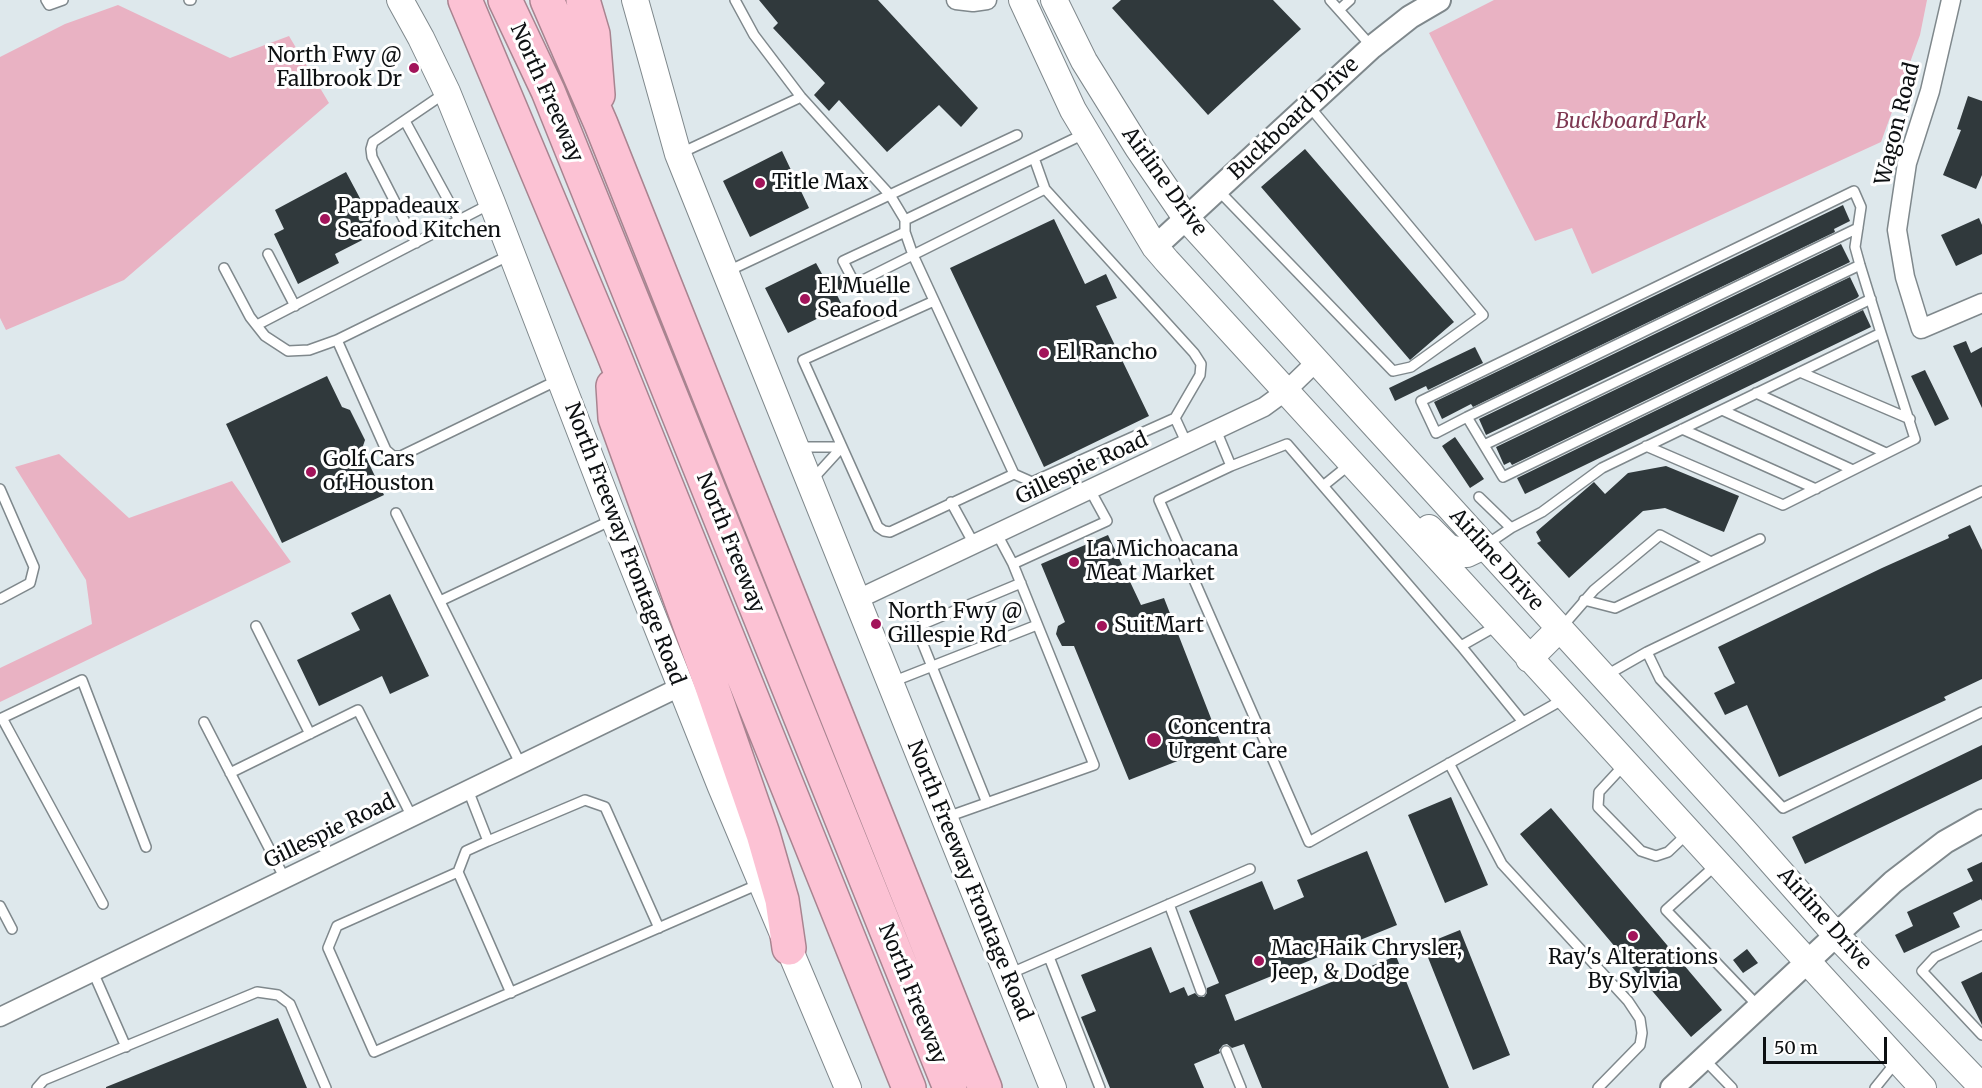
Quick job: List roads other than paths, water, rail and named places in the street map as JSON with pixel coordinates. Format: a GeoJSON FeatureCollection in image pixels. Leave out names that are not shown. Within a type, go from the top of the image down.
{"type":"FeatureCollection","features":[{"type":"Feature","properties":{"kind":"highway","name":"North Freeway"},"geometry":{"type":"LineString","coordinates":[[465,0],[611,348],[909,1088]]}},
{"type":"Feature","properties":{"kind":"highway","name":"North Freeway"},"geometry":{"type":"LineString","coordinates":[[505,0],[552,102],[950,1088]]}},
{"type":"Feature","properties":{"kind":"highway","name":"North Freeway"},"geometry":{"type":"LineString","coordinates":[[547,0],[601,123],[984,1088]]}},
{"type":"Feature","properties":{"kind":"highway"},"geometry":{"type":"LineString","coordinates":[[583,0],[593,34],[601,123]]}},
{"type":"Feature","properties":{"kind":"highway"},"geometry":{"type":"LineString","coordinates":[[611,348],[615,418],[763,834],[782,900],[789,948]]}},
{"type":"Feature","properties":{"kind":"main road","name":"North Freeway Frontage Road"},"geometry":{"type":"LineString","coordinates":[[400,0],[447,92],[681,687],[848,1088]]}},
{"type":"Feature","properties":{"kind":"main road","name":"North Freeway Frontage Road"},"geometry":{"type":"LineString","coordinates":[[635,0],[678,154],[1053,1088]]}},
{"type":"Feature","properties":{"kind":"main road","name":"Airline Drive"},"geometry":{"type":"LineString","coordinates":[[1022,0],[1073,110],[1155,247],[1923,1088]]}},
{"type":"Feature","properties":{"kind":"main road","name":"Airline Drive"},"geometry":{"type":"LineString","coordinates":[[1053,3],[1084,61],[1138,148],[1186,218],[1747,834],[1836,935],[1982,1087]]}},
{"type":"Feature","properties":{"kind":"main road"},"geometry":{"type":"LineString","coordinates":[[1404,520],[1425,524],[1448,547],[1467,554],[1484,546]]}},
{"type":"Feature","properties":{"kind":"main road"},"geometry":{"type":"LineString","coordinates":[[1529,659],[1559,629]]}},
{"type":"Feature","properties":{"kind":"street"},"geometry":{"type":"LineString","coordinates":[[956,0],[973,2],[987,0]]}},
{"type":"Feature","properties":{"kind":"street","name":"Buckboard Drive"},"geometry":{"type":"LineString","coordinates":[[1155,247],[1372,47],[1410,17],[1439,0]]}},
{"type":"Feature","properties":{"kind":"street","name":"Wagon Road"},"geometry":{"type":"LineString","coordinates":[[1951,0],[1930,91],[1907,163],[1897,230],[1905,277],[1921,329],[1982,303]]}},
{"type":"Feature","properties":{"kind":"street","name":"Gillespie Road"},"geometry":{"type":"LineString","coordinates":[[856,600],[1264,407],[1286,391],[1316,362]]}},
{"type":"Feature","properties":{"kind":"street","name":"Gillespie Road"},"geometry":{"type":"LineString","coordinates":[[0,1017],[681,687]]}},
{"type":"Feature","properties":{"kind":"street"},"geometry":{"type":"LineString","coordinates":[[1672,1088],[1918,861],[1945,842],[1982,821]]}},
{"type":"Feature","properties":{"kind":"lane"},"geometry":{"type":"LineString","coordinates":[[46,0],[49,5],[63,0]]}},
{"type":"Feature","properties":{"kind":"lane"},"geometry":{"type":"LineString","coordinates":[[735,0],[754,35],[801,97],[890,195],[905,220],[905,232],[913,255],[1014,474],[1032,482],[1175,418],[1200,375],[1201,364],[1194,353],[1045,189],[1034,158]]}},
{"type":"Feature","properties":{"kind":"lane"},"geometry":{"type":"LineString","coordinates":[[1330,0],[1372,47]]}},
{"type":"Feature","properties":{"kind":"lane"},"geometry":{"type":"LineString","coordinates":[[1339,10],[1350,0]]}},
{"type":"Feature","properties":{"kind":"lane"},"geometry":{"type":"LineString","coordinates":[[416,243],[372,157],[371,149],[373,142],[447,92]]}},
{"type":"Feature","properties":{"kind":"lane"},"geometry":{"type":"LineString","coordinates":[[678,154],[801,97]]}},
{"type":"Feature","properties":{"kind":"lane"},"geometry":{"type":"LineString","coordinates":[[1218,189],[1393,371],[1411,367],[1483,315],[1309,106]]}},
{"type":"Feature","properties":{"kind":"lane"},"geometry":{"type":"LineString","coordinates":[[405,121],[459,220]]}},
{"type":"Feature","properties":{"kind":"lane"},"geometry":{"type":"LineString","coordinates":[[905,220],[1086,133]]}},
{"type":"Feature","properties":{"kind":"lane"},"geometry":{"type":"LineString","coordinates":[[725,273],[1017,135]]}},
{"type":"Feature","properties":{"kind":"lane"},"geometry":{"type":"LineString","coordinates":[[905,232],[843,261],[855,284],[1045,189]]}},
{"type":"Feature","properties":{"kind":"lane"},"geometry":{"type":"LineString","coordinates":[[1646,446],[1782,506],[1915,439],[1855,247],[1858,228],[1861,207],[1854,191],[1421,401],[1436,433],[1858,228]]}},
{"type":"Feature","properties":{"kind":"lane"},"geometry":{"type":"LineString","coordinates":[[257,326],[492,203]]}},
{"type":"Feature","properties":{"kind":"lane"},"geometry":{"type":"LineString","coordinates":[[268,254],[295,306]]}},
{"type":"Feature","properties":{"kind":"lane"},"geometry":{"type":"LineString","coordinates":[[224,268],[265,336],[288,351],[309,350],[337,340],[512,254]]}},
{"type":"Feature","properties":{"kind":"lane"},"geometry":{"type":"LineString","coordinates":[[1484,445],[1860,266]]}},
{"type":"Feature","properties":{"kind":"lane"},"geometry":{"type":"LineString","coordinates":[[1467,417],[1503,477],[1871,299]]}},
{"type":"Feature","properties":{"kind":"lane"},"geometry":{"type":"LineString","coordinates":[[934,301],[803,360],[878,527],[890,532],[1014,474]]}},
{"type":"Feature","properties":{"kind":"lane"},"geometry":{"type":"LineString","coordinates":[[1484,546],[1511,528],[1542,512],[1602,468],[1881,333]]}},
{"type":"Feature","properties":{"kind":"lane"},"geometry":{"type":"LineString","coordinates":[[337,340],[386,450],[393,456],[401,456],[560,379]]}},
{"type":"Feature","properties":{"kind":"lane"},"geometry":{"type":"LineString","coordinates":[[1800,372],[1910,419]]}},
{"type":"Feature","properties":{"kind":"lane"},"geometry":{"type":"LineString","coordinates":[[1756,393],[1886,453]]}},
{"type":"Feature","properties":{"kind":"lane"},"geometry":{"type":"LineString","coordinates":[[1722,410],[1853,470]]}},
{"type":"Feature","properties":{"kind":"lane"},"geometry":{"type":"LineString","coordinates":[[1175,418],[1187,444]]}},
{"type":"Feature","properties":{"kind":"lane"},"geometry":{"type":"LineString","coordinates":[[1682,429],[1816,489]]}},
{"type":"Feature","properties":{"kind":"lane"},"geometry":{"type":"LineString","coordinates":[[1216,430],[1231,466]]}},
{"type":"Feature","properties":{"kind":"lane"},"geometry":{"type":"LineString","coordinates":[[1523,722],[1461,646],[1287,444],[1231,466],[1160,500],[1309,842],[1449,764],[1523,722],[1565,698]]}},
{"type":"Feature","properties":{"kind":"lane"},"geometry":{"type":"LineString","coordinates":[[795,448],[842,447]]}},
{"type":"Feature","properties":{"kind":"lane"},"geometry":{"type":"LineString","coordinates":[[809,483],[842,447]]}},
{"type":"Feature","properties":{"kind":"lane"},"geometry":{"type":"LineString","coordinates":[[1323,486],[1352,463]]}},
{"type":"Feature","properties":{"kind":"lane"},"geometry":{"type":"LineString","coordinates":[[0,489],[34,567],[30,583],[0,599]]}},
{"type":"Feature","properties":{"kind":"lane"},"geometry":{"type":"LineString","coordinates":[[1013,564],[1107,521],[1090,490]]}},
{"type":"Feature","properties":{"kind":"lane"},"geometry":{"type":"LineString","coordinates":[[1602,677],[1647,652],[1980,492],[1982,502]]}},
{"type":"Feature","properties":{"kind":"lane"},"geometry":{"type":"LineString","coordinates":[[1479,497],[1511,528]]}},
{"type":"Feature","properties":{"kind":"lane"},"geometry":{"type":"LineString","coordinates":[[951,502],[974,544]]}},
{"type":"Feature","properties":{"kind":"lane"},"geometry":{"type":"LineString","coordinates":[[396,513],[520,765]]}},
{"type":"Feature","properties":{"kind":"lane"},"geometry":{"type":"LineString","coordinates":[[440,601],[614,519]]}},
{"type":"Feature","properties":{"kind":"lane"},"geometry":{"type":"LineString","coordinates":[[944,818],[1094,765],[1021,583],[997,534]]}},
{"type":"Feature","properties":{"kind":"lane"},"geometry":{"type":"LineString","coordinates":[[1559,629],[1594,590],[1660,535],[1711,562]]}},
{"type":"Feature","properties":{"kind":"lane"},"geometry":{"type":"LineString","coordinates":[[1584,600],[1615,608],[1760,538]]}},
{"type":"Feature","properties":{"kind":"lane"},"geometry":{"type":"LineString","coordinates":[[987,803],[918,632],[923,624],[1021,583]]}},
{"type":"Feature","properties":{"kind":"lane"},"geometry":{"type":"LineString","coordinates":[[890,683],[1037,625]]}},
{"type":"Feature","properties":{"kind":"lane"},"geometry":{"type":"LineString","coordinates":[[1461,646],[1498,625]]}},
{"type":"Feature","properties":{"kind":"lane"},"geometry":{"type":"LineString","coordinates":[[256,626],[310,734]]}},
{"type":"Feature","properties":{"kind":"lane"},"geometry":{"type":"LineString","coordinates":[[1647,652],[1660,679],[1783,808],[1982,712]]}},
{"type":"Feature","properties":{"kind":"lane"},"geometry":{"type":"LineString","coordinates":[[103,904],[1,719],[82,680],[146,848]]}},
{"type":"Feature","properties":{"kind":"lane"},"geometry":{"type":"LineString","coordinates":[[230,773],[358,710],[412,817]]}},
{"type":"Feature","properties":{"kind":"lane"},"geometry":{"type":"LineString","coordinates":[[204,722],[285,879]]}},
{"type":"Feature","properties":{"kind":"lane"},"geometry":{"type":"LineString","coordinates":[[1625,763],[1599,792],[1598,807],[1641,851],[1656,856],[1668,852],[1689,832]]}},
{"type":"Feature","properties":{"kind":"lane"},"geometry":{"type":"LineString","coordinates":[[1449,764],[1502,864],[1628,1001],[1640,1019],[1642,1034],[1640,1045],[1598,1088]]}},
{"type":"Feature","properties":{"kind":"lane"},"geometry":{"type":"LineString","coordinates":[[468,790],[488,841]]}},
{"type":"Feature","properties":{"kind":"lane"},"geometry":{"type":"LineString","coordinates":[[511,993],[458,872],[466,851],[488,841],[585,800],[605,807],[659,928]]}},
{"type":"Feature","properties":{"kind":"lane"},"geometry":{"type":"LineString","coordinates":[[1717,863],[1666,910],[1759,1007]]}},
{"type":"Feature","properties":{"kind":"lane"},"geometry":{"type":"LineString","coordinates":[[1007,975],[1250,870]]}},
{"type":"Feature","properties":{"kind":"lane"},"geometry":{"type":"LineString","coordinates":[[458,872],[338,926],[328,948],[374,1052],[761,883]]}},
{"type":"Feature","properties":{"kind":"lane"},"geometry":{"type":"LineString","coordinates":[[1169,904],[1202,991]]}},
{"type":"Feature","properties":{"kind":"lane"},"geometry":{"type":"LineString","coordinates":[[0,906],[12,928]]}},
{"type":"Feature","properties":{"kind":"lane"},"geometry":{"type":"LineString","coordinates":[[1982,935],[1935,957],[1922,971],[1982,1035]]}},
{"type":"Feature","properties":{"kind":"lane"},"geometry":{"type":"LineString","coordinates":[[1048,957],[1100,1088]]}},
{"type":"Feature","properties":{"kind":"lane"},"geometry":{"type":"LineString","coordinates":[[93,972],[126,1047]]}},
{"type":"Feature","properties":{"kind":"lane"},"geometry":{"type":"LineString","coordinates":[[37,1088],[44,1080],[257,992],[278,994],[290,1004],[326,1088]]}},
{"type":"Feature","properties":{"kind":"lane"},"geometry":{"type":"LineString","coordinates":[[1226,1051],[1241,1088]]}},
{"type":"Feature","properties":{"kind":"lane"},"geometry":{"type":"LineString","coordinates":[[1704,1059],[1731,1088]]}},
{"type":"Feature","properties":{"kind":"lane"},"geometry":{"type":"LineString","coordinates":[[1875,1088],[1898,1060]]}},
{"type":"Feature","properties":{"kind":"place","name":"North Fwy @ Fallbrook Dr"},"geometry":{"type":"Point","coordinates":[414,68]}},
{"type":"Feature","properties":{"kind":"place","name":"Title Max"},"geometry":{"type":"Point","coordinates":[760,183]}},
{"type":"Feature","properties":{"kind":"place","name":"Pappadeaux Seafood Kitchen"},"geometry":{"type":"Point","coordinates":[325,219]}},
{"type":"Feature","properties":{"kind":"place","name":"El Muelle Seafood"},"geometry":{"type":"Point","coordinates":[805,299]}},
{"type":"Feature","properties":{"kind":"place","name":"El Rancho"},"geometry":{"type":"Point","coordinates":[1044,353]}},
{"type":"Feature","properties":{"kind":"place","name":"Golf Cars of Houston"},"geometry":{"type":"Point","coordinates":[311,472]}},
{"type":"Feature","properties":{"kind":"place","name":"La Michoacana Meat Market"},"geometry":{"type":"Point","coordinates":[1074,562]}},
{"type":"Feature","properties":{"kind":"place","name":"North Fwy @ Gillespie Rd"},"geometry":{"type":"Point","coordinates":[876,624]}},
{"type":"Feature","properties":{"kind":"place","name":"SuitMart"},"geometry":{"type":"Point","coordinates":[1102,626]}},
{"type":"Feature","properties":{"kind":"place","name":"Concentra Urgent Care"},"geometry":{"type":"Point","coordinates":[1154,740]}},
{"type":"Feature","properties":{"kind":"place","name":"Ray's Alterations By Sylvia"},"geometry":{"type":"Point","coordinates":[1633,936]}},
{"type":"Feature","properties":{"kind":"place","name":"Mac Haik Chrysler, Jeep, & Dodge"},"geometry":{"type":"Point","coordinates":[1259,961]}},
{"type":"Feature","properties":{"kind":"park label","name":"Buckboard Park"},"geometry":{"type":"Point","coordinates":[1631,122]}}]}
